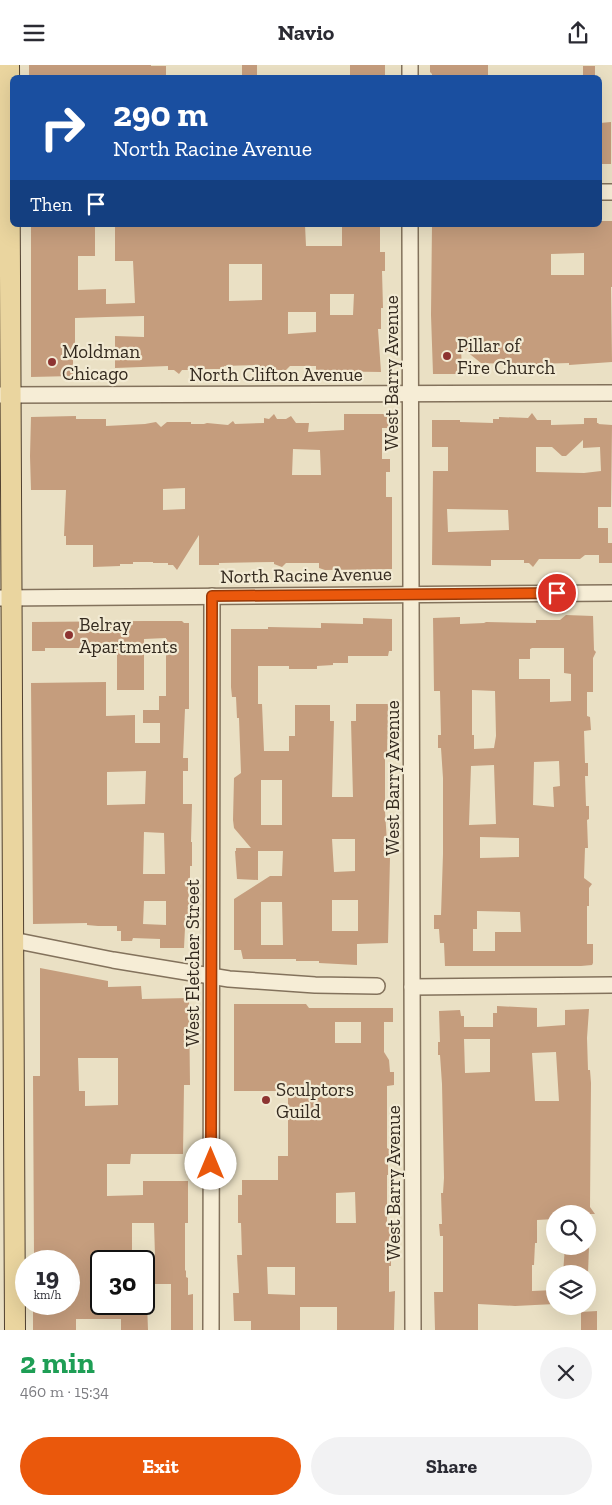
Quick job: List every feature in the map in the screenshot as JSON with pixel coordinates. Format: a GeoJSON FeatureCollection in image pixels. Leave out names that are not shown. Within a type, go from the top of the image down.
{"type":"FeatureCollection","features":[{"type":"Feature","properties":{"kind":"main road"},"geometry":{"type":"LineString","coordinates":[[9,65],[5,395],[6,598],[13,940],[7,997],[15,1330]]}},
{"type":"Feature","properties":{"kind":"street","name":"West Barry Avenue"},"geometry":{"type":"LineString","coordinates":[[410,227],[413,1330]]}},
{"type":"Feature","properties":{"kind":"street","name":"North Clifton Avenue"},"geometry":{"type":"LineString","coordinates":[[5,395],[612,393]]}},
{"type":"Feature","properties":{"kind":"street","name":"North Racine Avenue"},"geometry":{"type":"LineString","coordinates":[[6,598],[612,593]]}},
{"type":"Feature","properties":{"kind":"street","name":"West Fletcher Street"},"geometry":{"type":"LineString","coordinates":[[211,1330],[212,596]]}},
{"type":"Feature","properties":{"kind":"street"},"geometry":{"type":"LineString","coordinates":[[13,940],[113,960],[229,979],[315,985],[377,986]]}},
{"type":"Feature","properties":{"kind":"street"},"geometry":{"type":"LineString","coordinates":[[412,987],[612,985]]}},
{"type":"Feature","properties":{"kind":"building"},"geometry":{"type":"Polygon","coordinates":[[[29,65],[166,66],[166,75],[29,75],[29,65]]]}},
{"type":"Feature","properties":{"kind":"building"},"geometry":{"type":"Polygon","coordinates":[[[242,65],[257,65],[257,75],[242,75],[242,65]]]}},
{"type":"Feature","properties":{"kind":"building"},"geometry":{"type":"Polygon","coordinates":[[[350,65],[385,65],[385,75],[350,75],[350,65]]]}},
{"type":"Feature","properties":{"kind":"building"},"geometry":{"type":"Polygon","coordinates":[[[430,65],[488,65],[488,75],[432,75],[430,65]]]}},
{"type":"Feature","properties":{"kind":"building"},"geometry":{"type":"Polygon","coordinates":[[[583,66],[595,66],[595,75],[583,75],[583,66]]]}},
{"type":"Feature","properties":{"kind":"building"},"geometry":{"type":"Polygon","coordinates":[[[611,122],[611,164],[602,164],[602,123],[611,122]]]}},
{"type":"Feature","properties":{"kind":"building"},"geometry":{"type":"Polygon","coordinates":[[[602,221],[612,221],[612,362],[569,365],[569,363],[536,364],[521,365],[521,368],[508,368],[508,364],[481,363],[461,347],[462,374],[433,374],[431,315],[432,227],[602,227],[602,221]],[[584,253],[551,254],[551,275],[584,275],[584,253]]]}},
{"type":"Feature","properties":{"kind":"building"},"geometry":{"type":"Polygon","coordinates":[[[31,227],[95,227],[95,256],[78,256],[78,290],[106,289],[106,304],[135,303],[133,261],[115,261],[115,227],[305,227],[306,246],[342,246],[342,227],[380,227],[380,252],[385,252],[385,271],[382,271],[383,308],[381,308],[381,329],[378,329],[381,372],[316,371],[316,366],[290,366],[286,370],[269,370],[265,372],[259,365],[224,366],[224,369],[203,369],[199,373],[194,370],[182,370],[179,374],[174,370],[168,370],[168,366],[115,368],[115,336],[144,337],[144,316],[75,318],[73,376],[31,377],[31,227]],[[229,264],[229,301],[262,300],[262,264],[229,264]],[[330,294],[330,315],[353,315],[354,294],[330,294]],[[288,312],[288,334],[316,332],[316,312],[288,312]]]}},
{"type":"Feature","properties":{"kind":"building"},"geometry":{"type":"Polygon","coordinates":[[[532,413],[537,420],[551,420],[551,425],[584,424],[584,418],[597,418],[598,424],[612,425],[611,507],[598,507],[598,528],[608,528],[608,543],[612,543],[612,563],[599,563],[599,555],[585,555],[580,559],[539,559],[533,567],[529,563],[524,563],[524,560],[491,560],[491,566],[432,565],[433,471],[448,471],[448,447],[432,447],[432,420],[493,423],[493,419],[499,419],[499,417],[528,418],[532,413]],[[583,440],[566,456],[562,456],[552,447],[536,447],[536,472],[584,473],[601,471],[600,447],[583,448],[583,440]],[[447,509],[448,532],[509,530],[508,510],[447,509]]]}},
{"type":"Feature","properties":{"kind":"building"},"geometry":{"type":"Polygon","coordinates":[[[274,414],[277,419],[286,419],[291,416],[296,423],[309,423],[308,432],[344,430],[344,414],[391,414],[391,419],[395,424],[390,425],[390,428],[382,428],[382,459],[390,459],[390,472],[386,472],[386,497],[392,497],[392,569],[325,570],[319,568],[319,563],[286,563],[282,567],[274,564],[274,562],[199,565],[199,535],[177,570],[173,565],[168,565],[168,563],[153,562],[133,562],[133,564],[120,564],[120,566],[93,567],[93,545],[66,545],[66,536],[64,536],[66,490],[31,490],[31,417],[76,416],[76,419],[106,419],[106,426],[156,422],[161,427],[167,422],[228,425],[233,421],[235,424],[264,423],[264,418],[269,419],[274,414]],[[293,449],[292,475],[321,475],[320,450],[293,449]],[[185,488],[163,489],[163,510],[185,509],[185,488]]]}},
{"type":"Feature","properties":{"kind":"building"},"geometry":{"type":"Polygon","coordinates":[[[566,615],[593,616],[594,650],[596,652],[593,658],[593,692],[587,692],[587,716],[590,717],[591,730],[584,731],[585,763],[588,763],[588,776],[585,776],[586,806],[589,806],[589,819],[587,820],[588,848],[585,848],[584,878],[592,884],[589,888],[589,906],[587,906],[587,944],[593,944],[593,963],[592,965],[581,966],[445,966],[444,943],[440,943],[439,929],[434,929],[434,915],[441,915],[443,778],[441,748],[438,748],[438,735],[441,735],[440,691],[434,691],[433,618],[460,617],[460,624],[486,622],[536,623],[536,620],[560,620],[566,615]],[[564,648],[530,649],[530,659],[519,659],[519,679],[550,679],[550,702],[571,701],[571,674],[564,673],[564,648]],[[472,690],[472,735],[474,735],[474,749],[494,748],[496,736],[495,691],[472,690]],[[559,761],[534,762],[533,805],[554,807],[553,787],[560,786],[559,761]],[[494,765],[471,766],[469,825],[496,824],[494,765]],[[480,837],[480,858],[519,857],[519,838],[480,837]],[[477,911],[477,929],[473,929],[473,951],[495,951],[495,932],[521,932],[520,912],[477,911]]]}},
{"type":"Feature","properties":{"kind":"building"},"geometry":{"type":"Polygon","coordinates":[[[363,618],[392,619],[392,651],[389,651],[388,656],[348,656],[348,663],[317,666],[317,669],[289,669],[289,666],[258,666],[258,704],[262,704],[264,751],[289,751],[289,736],[295,736],[295,705],[330,705],[330,721],[334,721],[332,797],[353,797],[351,721],[356,721],[356,704],[388,704],[387,758],[385,757],[385,811],[388,858],[390,858],[388,943],[357,944],[357,965],[319,963],[319,961],[296,961],[296,959],[243,959],[241,950],[234,950],[234,899],[270,876],[282,876],[283,851],[258,851],[258,880],[237,879],[236,848],[251,848],[234,828],[233,820],[234,778],[241,773],[239,718],[237,718],[236,697],[232,697],[231,687],[231,629],[268,629],[268,627],[321,628],[321,623],[363,624],[363,618]],[[261,780],[261,825],[282,825],[282,780],[261,780]],[[332,839],[334,872],[355,871],[355,839],[332,839]],[[332,900],[332,931],[358,931],[358,900],[332,900]],[[261,902],[261,945],[283,945],[282,902],[261,902]]]}},
{"type":"Feature","properties":{"kind":"building"},"geometry":{"type":"Polygon","coordinates":[[[182,621],[189,623],[189,709],[185,709],[183,758],[188,758],[188,771],[183,771],[183,804],[192,804],[192,866],[190,866],[190,879],[188,879],[189,901],[191,901],[190,924],[189,928],[185,928],[184,948],[160,948],[160,939],[133,938],[132,941],[121,941],[121,931],[117,931],[117,926],[87,925],[87,923],[33,924],[31,683],[106,682],[106,716],[135,715],[135,743],[160,743],[160,723],[143,723],[143,710],[159,710],[159,696],[166,696],[166,638],[144,639],[144,690],[117,690],[117,650],[45,648],[45,651],[32,651],[32,622],[182,621]],[[146,771],[107,772],[107,805],[145,804],[146,771]],[[144,832],[143,874],[165,874],[164,833],[144,832]],[[144,901],[143,924],[166,925],[166,901],[144,901]]]}},
{"type":"Feature","properties":{"kind":"building"},"geometry":{"type":"Polygon","coordinates":[[[40,968],[108,981],[108,987],[141,986],[142,999],[189,998],[190,1085],[184,1085],[183,1154],[131,1154],[130,1164],[107,1164],[107,1196],[143,1195],[143,1181],[188,1181],[188,1223],[185,1223],[185,1271],[188,1278],[188,1295],[193,1294],[193,1330],[171,1330],[171,1284],[155,1284],[154,1223],[132,1223],[132,1250],[90,1250],[90,1315],[147,1315],[148,1330],[121,1330],[121,1319],[76,1319],[76,1330],[33,1330],[33,1315],[80,1315],[80,1250],[34,1250],[33,1076],[40,1076],[40,968]],[[78,1058],[79,1091],[85,1091],[85,1106],[118,1105],[118,1058],[78,1058]]]}},
{"type":"Feature","properties":{"kind":"building"},"geometry":{"type":"Polygon","coordinates":[[[234,1004],[306,1004],[309,1008],[393,1008],[393,1022],[384,1022],[384,1052],[389,1060],[390,1072],[394,1072],[394,1085],[387,1086],[387,1148],[392,1151],[388,1156],[387,1224],[389,1224],[391,1238],[389,1292],[395,1291],[394,1330],[337,1330],[337,1307],[300,1307],[300,1330],[251,1330],[251,1321],[234,1321],[233,1293],[239,1293],[237,1255],[242,1255],[241,1223],[238,1223],[238,1195],[242,1195],[242,1180],[278,1180],[278,1156],[288,1156],[288,1091],[234,1091],[234,1004]],[[335,1022],[335,1043],[361,1043],[361,1022],[335,1022]],[[355,1192],[336,1193],[336,1223],[356,1223],[355,1192]],[[267,1267],[268,1294],[295,1295],[295,1267],[267,1267]]]}},
{"type":"Feature","properties":{"kind":"building"},"geometry":{"type":"Polygon","coordinates":[[[497,1006],[537,1008],[537,1027],[565,1025],[565,1010],[589,1009],[587,1038],[588,1070],[590,1070],[591,1083],[590,1205],[546,1205],[546,1220],[537,1220],[537,1243],[535,1243],[534,1265],[532,1265],[532,1291],[546,1290],[546,1304],[515,1306],[478,1304],[478,1330],[435,1330],[434,1292],[443,1292],[443,1236],[440,1236],[439,1224],[442,1224],[441,1193],[443,1193],[444,1178],[442,1084],[440,1055],[438,1055],[438,1042],[440,1042],[439,1011],[460,1010],[461,1016],[464,1016],[464,1027],[493,1027],[493,1013],[497,1013],[497,1006]],[[464,1039],[465,1073],[490,1072],[490,1039],[464,1039]],[[556,1052],[532,1053],[535,1101],[559,1101],[556,1052]]]}},
{"type":"Feature","properties":{"kind":"building"},"geometry":{"type":"Polygon","coordinates":[[[564,1255],[589,1255],[588,1265],[564,1265],[564,1255]]]}},
{"type":"Feature","properties":{"kind":"building"},"geometry":{"type":"Polygon","coordinates":[[[596,1311],[597,1330],[581,1330],[581,1315],[596,1315],[596,1311]]]}},
{"type":"Feature","properties":{"kind":"place","name":"Pillar of Fire Church"},"geometry":{"type":"Point","coordinates":[447,356]}},
{"type":"Feature","properties":{"kind":"place","name":"Moldman Chicago"},"geometry":{"type":"Point","coordinates":[52,362]}},
{"type":"Feature","properties":{"kind":"place","name":"Belray Apartments"},"geometry":{"type":"Point","coordinates":[69,635]}},
{"type":"Feature","properties":{"kind":"place","name":"Sculptors Guild"},"geometry":{"type":"Point","coordinates":[266,1100]}},
{"type":"Feature","properties":{"kind":"route"},"geometry":{"type":"LineString","coordinates":[[211,1164],[212,596],[557,593]]}}]}
